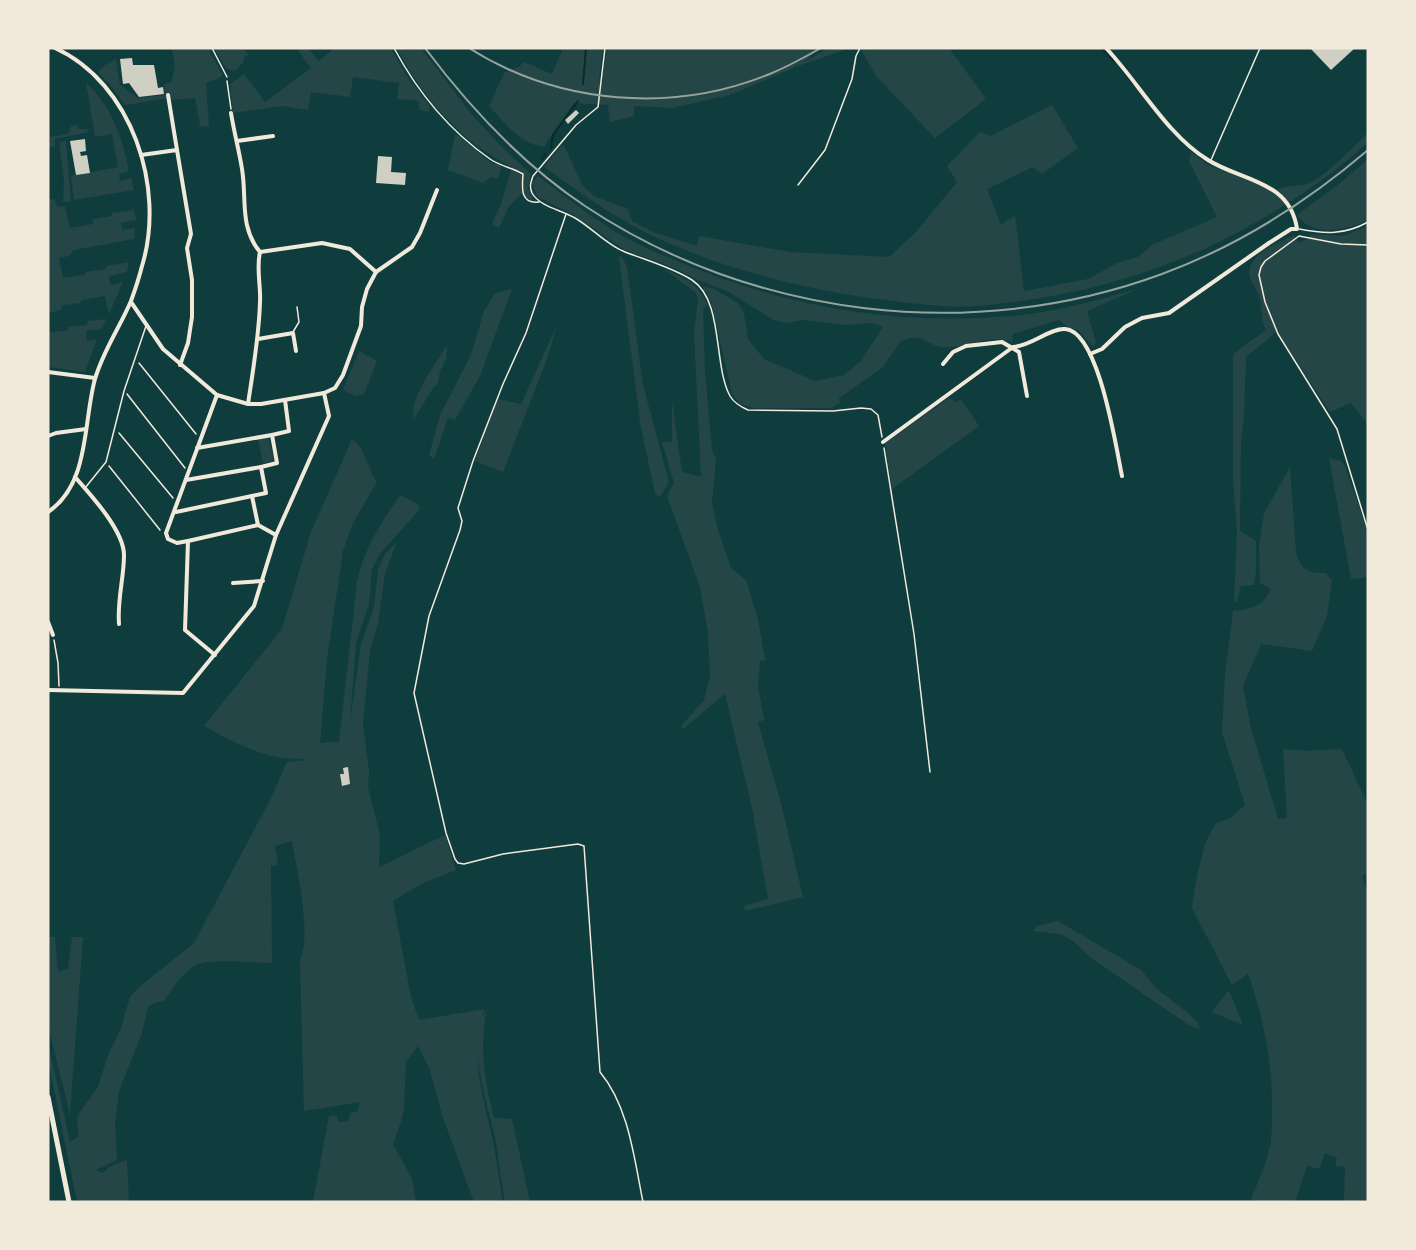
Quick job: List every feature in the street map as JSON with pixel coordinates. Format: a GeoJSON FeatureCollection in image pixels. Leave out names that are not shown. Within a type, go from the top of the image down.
{"type":"FeatureCollection","features":[{"type":"Feature","properties":{"kind":"main road"},"geometry":{"type":"LineString","coordinates":[[48,1097],[69,1202]]}},
{"type":"Feature","properties":{"kind":"street"},"geometry":{"type":"LineString","coordinates":[[48,512],[54,508],[75,477],[81,462],[95,378],[111,339],[131,301],[143,264],[148,224],[148,194],[141,155],[129,123],[107,87],[81,64],[55,48]]}},
{"type":"Feature","properties":{"kind":"street"},"geometry":{"type":"LineString","coordinates":[[1090,354],[1102,349],[1125,327],[1142,318],[1169,313],[1269,243],[1291,229],[1297,229],[1296,218],[1283,198],[1273,189],[1263,182],[1233,173],[1210,162],[1190,147],[1106,48]]}},
{"type":"Feature","properties":{"kind":"street"},"geometry":{"type":"LineString","coordinates":[[168,95],[191,234],[187,248],[192,289],[192,317],[188,343],[180,365]]}},
{"type":"Feature","properties":{"kind":"street"},"geometry":{"type":"LineString","coordinates":[[231,113],[243,173],[243,209],[253,244],[260,252]]}},
{"type":"Feature","properties":{"kind":"street"},"geometry":{"type":"LineString","coordinates":[[237,141],[273,136]]}},
{"type":"Feature","properties":{"kind":"street"},"geometry":{"type":"LineString","coordinates":[[141,155],[177,150]]}},
{"type":"Feature","properties":{"kind":"street"},"geometry":{"type":"LineString","coordinates":[[131,301],[163,349],[217,395],[248,404],[261,404],[324,393],[335,388],[343,375],[361,326],[367,289],[376,272],[412,247],[437,190]]}},
{"type":"Feature","properties":{"kind":"street"},"geometry":{"type":"LineString","coordinates":[[260,252],[321,243],[350,249],[376,272]]}},
{"type":"Feature","properties":{"kind":"street"},"geometry":{"type":"LineString","coordinates":[[248,404],[258,339],[261,300],[258,262],[260,252]]}},
{"type":"Feature","properties":{"kind":"street"},"geometry":{"type":"LineString","coordinates":[[883,442],[1013,347],[1023,346],[1059,330],[1067,329],[1081,338],[1095,363],[1103,387],[1122,476]]}},
{"type":"Feature","properties":{"kind":"street"},"geometry":{"type":"LineString","coordinates":[[258,339],[292,333],[296,351]]}},
{"type":"Feature","properties":{"kind":"street"},"geometry":{"type":"LineString","coordinates":[[943,364],[953,352],[966,346],[1002,342],[1019,352],[1027,396]]}},
{"type":"Feature","properties":{"kind":"street"},"geometry":{"type":"LineString","coordinates":[[48,372],[95,378]]}},
{"type":"Feature","properties":{"kind":"street"},"geometry":{"type":"LineString","coordinates":[[48,690],[183,693],[254,606],[264,581],[276,535],[329,416],[324,393]]}},
{"type":"Feature","properties":{"kind":"street"},"geometry":{"type":"LineString","coordinates":[[217,395],[166,533],[168,539],[177,543],[258,525],[276,535]]}},
{"type":"Feature","properties":{"kind":"street"},"geometry":{"type":"LineString","coordinates":[[197,448],[289,431],[285,400]]}},
{"type":"Feature","properties":{"kind":"street"},"geometry":{"type":"LineString","coordinates":[[48,436],[86,429]]}},
{"type":"Feature","properties":{"kind":"street"},"geometry":{"type":"LineString","coordinates":[[186,480],[277,463],[272,435]]}},
{"type":"Feature","properties":{"kind":"street"},"geometry":{"type":"LineString","coordinates":[[175,512],[266,493],[261,467]]}},
{"type":"Feature","properties":{"kind":"street"},"geometry":{"type":"LineString","coordinates":[[75,477],[120,535],[124,553],[118,605],[119,624]]}},
{"type":"Feature","properties":{"kind":"street"},"geometry":{"type":"LineString","coordinates":[[252,496],[258,525]]}},
{"type":"Feature","properties":{"kind":"street"},"geometry":{"type":"LineString","coordinates":[[188,541],[185,630],[215,655]]}},
{"type":"Feature","properties":{"kind":"street"},"geometry":{"type":"LineString","coordinates":[[233,582],[264,581]]}},
{"type":"Feature","properties":{"kind":"street"},"geometry":{"type":"LineString","coordinates":[[48,622],[53,635]]}},
{"type":"Feature","properties":{"kind":"lane"},"geometry":{"type":"LineString","coordinates":[[212,48],[227,77]]}},
{"type":"Feature","properties":{"kind":"lane"},"geometry":{"type":"LineString","coordinates":[[1210,162],[1260,48]]}},
{"type":"Feature","properties":{"kind":"lane"},"geometry":{"type":"LineString","coordinates":[[1297,229],[1341,233],[1356,229],[1368,222]]}},
{"type":"Feature","properties":{"kind":"lane"},"geometry":{"type":"LineString","coordinates":[[292,333],[299,322],[297,307]]}},
{"type":"Feature","properties":{"kind":"lane"},"geometry":{"type":"LineString","coordinates":[[85,488],[106,462],[124,391],[146,326]]}},
{"type":"Feature","properties":{"kind":"path"},"geometry":{"type":"LineString","coordinates":[[394,48],[425,96],[454,130],[492,160],[523,174],[522,192],[525,199],[540,202],[575,218],[624,252],[668,267],[695,282],[703,291],[711,309],[725,379],[730,396],[737,405],[748,410],[833,411],[861,408],[871,409],[878,415],[914,634],[930,772]]}},
{"type":"Feature","properties":{"kind":"path"},"geometry":{"type":"LineString","coordinates":[[540,202],[532,192],[530,184],[533,176],[576,126],[598,107],[605,48]]}},
{"type":"Feature","properties":{"kind":"path"},"geometry":{"type":"LineString","coordinates":[[798,186],[825,150],[852,79],[856,56],[860,48]]}},
{"type":"Feature","properties":{"kind":"path"},"geometry":{"type":"LineString","coordinates":[[227,77],[231,113]]}},
{"type":"Feature","properties":{"kind":"path"},"geometry":{"type":"LineString","coordinates":[[566,214],[526,333],[473,461],[458,508],[462,521],[429,616],[414,693],[446,833],[458,863],[464,864],[503,854],[578,844],[584,846],[600,1072],[611,1085],[619,1102],[643,1202]]}},
{"type":"Feature","properties":{"kind":"path"},"geometry":{"type":"LineString","coordinates":[[1368,245],[1341,244],[1299,236],[1265,261],[1259,276],[1269,316],[1278,334],[1337,429],[1368,530]]}},
{"type":"Feature","properties":{"kind":"path"},"geometry":{"type":"LineString","coordinates":[[135,358],[200,440]]}},
{"type":"Feature","properties":{"kind":"path"},"geometry":{"type":"LineString","coordinates":[[124,391],[188,472]]}},
{"type":"Feature","properties":{"kind":"path"},"geometry":{"type":"LineString","coordinates":[[115,427],[178,504]]}},
{"type":"Feature","properties":{"kind":"path"},"geometry":{"type":"LineString","coordinates":[[106,462],[161,531],[166,533]]}},
{"type":"Feature","properties":{"kind":"path"},"geometry":{"type":"LineString","coordinates":[[53,635],[58,663],[59,690]]}},
{"type":"Feature","properties":{"kind":"shaded area"},"geometry":{"type":"Polygon","coordinates":[[[172,48],[208,48],[223,76],[206,83],[209,126],[198,127],[200,123],[195,98],[171,100],[169,98],[125,105],[98,72],[116,59],[120,85],[138,98],[165,95],[164,84],[171,83],[175,67],[172,48]]]}},
{"type":"Feature","properties":{"kind":"shaded area"},"geometry":{"type":"Polygon","coordinates":[[[214,48],[243,48],[248,55],[234,71],[226,68],[214,48]]]}},
{"type":"Feature","properties":{"kind":"shaded area"},"geometry":{"type":"Polygon","coordinates":[[[296,48],[308,48],[318,61],[335,48],[391,48],[406,75],[429,105],[429,112],[419,110],[419,101],[397,99],[399,83],[353,77],[350,97],[311,92],[308,110],[282,106],[233,113],[230,84],[244,74],[265,102],[311,68],[296,48]]]}},
{"type":"Feature","properties":{"kind":"shaded area"},"geometry":{"type":"Polygon","coordinates":[[[397,48],[421,48],[473,116],[531,174],[528,188],[534,200],[527,199],[524,194],[521,194],[508,208],[499,228],[492,224],[501,204],[512,167],[476,145],[445,117],[418,84],[397,48]]]}},
{"type":"Feature","properties":{"kind":"shaded area"},"geometry":{"type":"Polygon","coordinates":[[[563,48],[603,48],[599,81],[602,82],[607,48],[820,48],[803,63],[828,48],[850,48],[798,66],[730,95],[672,108],[634,106],[634,116],[610,122],[608,105],[574,103],[544,147],[535,145],[514,132],[489,106],[504,73],[519,67],[524,62],[552,74],[563,48]]]}},
{"type":"Feature","properties":{"kind":"shaded area"},"geometry":{"type":"Polygon","coordinates":[[[864,48],[949,48],[986,99],[935,138],[876,76],[862,51],[864,48]]]}},
{"type":"Feature","properties":{"kind":"shaded area"},"geometry":{"type":"Polygon","coordinates":[[[86,82],[115,123],[129,171],[119,174],[120,181],[131,178],[134,190],[74,200],[71,176],[118,167],[112,134],[95,137],[86,82]]]}},
{"type":"Feature","properties":{"kind":"shaded area"},"geometry":{"type":"Polygon","coordinates":[[[1052,105],[1078,148],[1042,174],[1033,167],[987,189],[1001,225],[1015,215],[1024,291],[1088,279],[1117,263],[1138,257],[1152,245],[1217,217],[1189,161],[1191,152],[1208,165],[1261,185],[1273,192],[1314,181],[1339,161],[1368,132],[1368,142],[1328,176],[1283,206],[1221,241],[1188,256],[1120,280],[1085,289],[1049,297],[977,306],[943,306],[856,296],[793,284],[730,266],[700,256],[643,231],[580,193],[544,167],[563,144],[583,186],[594,196],[628,209],[632,221],[653,232],[697,246],[699,236],[790,252],[889,257],[915,233],[957,182],[947,166],[980,132],[991,136],[1052,105]]]}},
{"type":"Feature","properties":{"kind":"shaded area"},"geometry":{"type":"Polygon","coordinates":[[[78,125],[79,129],[88,129],[89,132],[55,139],[55,146],[48,148],[48,129],[50,137],[68,134],[71,126],[78,125]]]}},
{"type":"Feature","properties":{"kind":"shaded area"},"geometry":{"type":"Polygon","coordinates":[[[455,135],[458,135],[490,162],[502,166],[498,179],[491,177],[483,183],[448,170],[455,135]]]}},
{"type":"Feature","properties":{"kind":"shaded area"},"geometry":{"type":"Polygon","coordinates":[[[66,141],[71,201],[63,202],[64,182],[59,142],[66,141]]]}},
{"type":"Feature","properties":{"kind":"shaded area"},"geometry":{"type":"Polygon","coordinates":[[[1368,159],[1368,220],[1350,227],[1330,230],[1311,227],[1303,222],[1297,215],[1368,159]]]}},
{"type":"Feature","properties":{"kind":"shaded area"},"geometry":{"type":"Polygon","coordinates":[[[538,176],[611,229],[652,250],[717,277],[757,290],[840,309],[924,318],[1009,316],[1058,309],[1138,289],[1087,311],[1096,343],[1093,347],[1078,330],[1067,327],[1059,320],[1013,334],[1012,342],[996,339],[945,347],[913,337],[901,341],[882,368],[839,398],[840,403],[831,408],[754,408],[740,404],[732,394],[711,301],[702,286],[714,289],[738,303],[744,314],[748,339],[764,359],[815,381],[844,375],[861,361],[883,327],[872,323],[847,325],[803,320],[786,323],[774,320],[727,291],[625,250],[574,215],[538,197],[533,182],[538,176]]]}},
{"type":"Feature","properties":{"kind":"shaded area"},"geometry":{"type":"Polygon","coordinates":[[[54,199],[58,207],[65,206],[70,228],[93,224],[93,219],[112,216],[112,213],[134,210],[136,220],[121,223],[122,230],[135,228],[134,239],[74,250],[69,256],[59,258],[63,278],[85,275],[86,272],[105,269],[106,266],[129,262],[127,272],[109,276],[110,285],[123,282],[109,314],[105,296],[63,305],[61,310],[48,313],[48,200],[54,199]]]}},
{"type":"Feature","properties":{"kind":"shaded area"},"geometry":{"type":"Polygon","coordinates":[[[1368,226],[1368,424],[1351,403],[1330,412],[1277,331],[1246,357],[1241,439],[1240,531],[1256,541],[1256,571],[1254,585],[1241,586],[1237,601],[1234,602],[1237,531],[1233,480],[1233,354],[1266,330],[1260,298],[1251,281],[1249,272],[1251,264],[1262,252],[1294,235],[1299,243],[1308,239],[1311,234],[1343,236],[1368,226]]]}},
{"type":"Feature","properties":{"kind":"shaded area"},"geometry":{"type":"Polygon","coordinates":[[[619,257],[622,257],[627,267],[643,385],[669,482],[660,497],[655,494],[640,422],[619,257]]]}},
{"type":"Feature","properties":{"kind":"shaded area"},"geometry":{"type":"Polygon","coordinates":[[[664,269],[695,286],[708,305],[703,309],[705,372],[712,450],[716,459],[712,502],[717,527],[731,568],[746,580],[758,619],[765,660],[760,661],[758,685],[764,720],[758,722],[782,807],[803,897],[745,911],[744,906],[768,899],[752,808],[725,694],[683,729],[681,726],[704,700],[710,676],[708,633],[700,587],[667,496],[674,483],[662,442],[672,442],[672,401],[682,472],[701,477],[694,332],[698,301],[696,293],[664,269]]]}},
{"type":"Feature","properties":{"kind":"shaded area"},"geometry":{"type":"Polygon","coordinates":[[[512,289],[480,376],[455,420],[448,418],[434,459],[429,455],[440,415],[471,355],[484,311],[495,293],[512,289]]]}},
{"type":"Feature","properties":{"kind":"shaded area"},"geometry":{"type":"Polygon","coordinates":[[[106,319],[102,329],[86,331],[87,341],[97,339],[85,372],[48,367],[48,333],[68,330],[68,327],[87,325],[88,321],[106,319]]]}},
{"type":"Feature","properties":{"kind":"shaded area"},"geometry":{"type":"Polygon","coordinates":[[[558,323],[545,364],[503,472],[475,461],[498,399],[521,404],[558,323]]]}},
{"type":"Feature","properties":{"kind":"shaded area"},"geometry":{"type":"Polygon","coordinates":[[[447,345],[446,359],[440,371],[438,383],[414,419],[413,411],[419,391],[447,345]]]}},
{"type":"Feature","properties":{"kind":"shaded area"},"geometry":{"type":"Polygon","coordinates":[[[359,351],[377,361],[364,394],[356,396],[343,390],[359,351]]]}},
{"type":"Feature","properties":{"kind":"shaded area"},"geometry":{"type":"Polygon","coordinates":[[[949,398],[956,402],[961,399],[979,426],[892,489],[885,443],[949,398]]]}},
{"type":"Feature","properties":{"kind":"shaded area"},"geometry":{"type":"Polygon","coordinates":[[[268,437],[274,459],[263,463],[258,439],[268,437]]]}},
{"type":"Feature","properties":{"kind":"shaded area"},"geometry":{"type":"Polygon","coordinates":[[[352,439],[360,447],[377,482],[353,523],[343,551],[327,659],[320,743],[339,742],[360,569],[380,526],[400,495],[418,504],[420,509],[380,554],[372,569],[369,604],[356,643],[350,722],[361,644],[374,607],[378,570],[385,554],[396,543],[385,574],[378,623],[370,651],[363,724],[369,771],[368,787],[380,835],[379,867],[445,835],[456,870],[421,884],[393,901],[411,997],[419,1020],[484,1009],[478,1043],[479,1074],[503,1202],[474,1202],[442,1115],[430,1070],[418,1046],[406,1062],[404,1108],[393,1144],[412,1179],[416,1202],[313,1202],[329,1116],[337,1116],[338,1122],[349,1121],[350,1113],[358,1111],[360,1102],[304,1111],[300,960],[305,935],[300,885],[292,841],[275,846],[278,865],[271,866],[272,963],[222,961],[196,965],[182,976],[165,1000],[148,1007],[142,1033],[119,1091],[115,1123],[117,1160],[96,1170],[103,1173],[109,1167],[127,1160],[129,1202],[77,1202],[48,1060],[48,1042],[70,1142],[79,1136],[78,1115],[98,1087],[108,1055],[120,1031],[130,997],[139,987],[194,943],[271,798],[287,762],[306,760],[286,759],[262,753],[204,726],[282,629],[311,532],[352,439]]]}},
{"type":"Feature","properties":{"kind":"shaded area"},"geometry":{"type":"Polygon","coordinates":[[[1329,458],[1341,461],[1345,466],[1364,521],[1368,521],[1368,577],[1351,579],[1329,458]]]}},
{"type":"Feature","properties":{"kind":"shaded area"},"geometry":{"type":"Polygon","coordinates":[[[1290,467],[1296,553],[1306,570],[1326,573],[1332,580],[1327,616],[1312,651],[1261,644],[1243,686],[1251,728],[1278,819],[1287,818],[1283,749],[1307,751],[1342,749],[1368,805],[1368,873],[1362,876],[1368,893],[1368,1202],[1344,1202],[1345,1167],[1335,1166],[1337,1158],[1325,1153],[1319,1169],[1307,1166],[1295,1202],[1250,1202],[1266,1160],[1272,1135],[1270,1067],[1265,1036],[1248,974],[1232,985],[1192,908],[1197,875],[1206,841],[1216,823],[1231,818],[1245,805],[1222,732],[1225,673],[1233,611],[1256,606],[1264,600],[1271,589],[1260,583],[1259,547],[1264,513],[1290,467]]]}},
{"type":"Feature","properties":{"kind":"shaded area"},"geometry":{"type":"Polygon","coordinates":[[[1058,921],[1141,970],[1157,989],[1197,1022],[1200,1030],[1187,1024],[1090,957],[1073,941],[1060,934],[1033,931],[1037,926],[1058,921]]]}},
{"type":"Feature","properties":{"kind":"shaded area"},"geometry":{"type":"Polygon","coordinates":[[[48,937],[55,937],[58,972],[68,969],[72,937],[83,937],[70,1114],[48,1026],[48,937]]]}},
{"type":"Feature","properties":{"kind":"shaded area"},"geometry":{"type":"Polygon","coordinates":[[[1229,990],[1243,1025],[1212,1012],[1229,990]]]}},
{"type":"Feature","properties":{"kind":"shaded area"},"geometry":{"type":"Polygon","coordinates":[[[486,1010],[483,1052],[485,1077],[494,1118],[512,1119],[530,1202],[505,1202],[495,1137],[478,1054],[480,1022],[486,1010]]]}},
{"type":"Feature","properties":{"kind":"building"},"geometry":{"type":"Polygon","coordinates":[[[1310,48],[1355,48],[1331,70],[1310,48]]]}},
{"type":"Feature","properties":{"kind":"building"},"geometry":{"type":"Polygon","coordinates":[[[132,58],[133,65],[154,65],[158,88],[163,87],[164,94],[139,97],[129,83],[123,84],[120,59],[132,58]]]}},
{"type":"Feature","properties":{"kind":"building"},"geometry":{"type":"Polygon","coordinates":[[[576,110],[579,113],[568,124],[565,120],[576,110]]]}},
{"type":"Feature","properties":{"kind":"building"},"geometry":{"type":"Polygon","coordinates":[[[85,139],[86,151],[80,152],[81,156],[87,155],[90,173],[76,175],[70,141],[85,139]]]}},
{"type":"Feature","properties":{"kind":"building"},"geometry":{"type":"Polygon","coordinates":[[[378,156],[392,157],[391,172],[406,173],[405,185],[376,183],[378,156]]]}},
{"type":"Feature","properties":{"kind":"building"},"geometry":{"type":"Polygon","coordinates":[[[348,767],[350,784],[342,786],[340,774],[344,774],[343,768],[348,767]]]}},
{"type":"Feature","properties":{"kind":"waterway"},"geometry":{"type":"LineString","coordinates":[[583,84],[586,48]]}},
{"type":"Feature","properties":{"kind":"waterway"},"geometry":{"type":"LineString","coordinates":[[1102,48],[1114,61]]}},
{"type":"Feature","properties":{"kind":"waterway"},"geometry":{"type":"LineString","coordinates":[[1123,71],[1132,83]]}},
{"type":"Feature","properties":{"kind":"waterway"},"geometry":{"type":"LineString","coordinates":[[551,148],[553,135],[578,101]]}},
{"type":"Feature","properties":{"kind":"waterway"},"geometry":{"type":"LineString","coordinates":[[542,159],[546,154]]}},
{"type":"Feature","properties":{"kind":"railway"},"geometry":{"type":"LineString","coordinates":[[425,48],[498,134],[540,172],[585,206],[650,244],[719,274],[791,295],[865,308],[940,313],[1015,309],[1090,296],[1162,274],[1218,250],[1271,221],[1321,187],[1368,150]]}},
{"type":"Feature","properties":{"kind":"railway"},"geometry":{"type":"LineString","coordinates":[[469,48],[504,67],[541,82],[579,92],[618,97],[657,98],[696,94],[735,86],[778,70],[821,48]]}}]}
